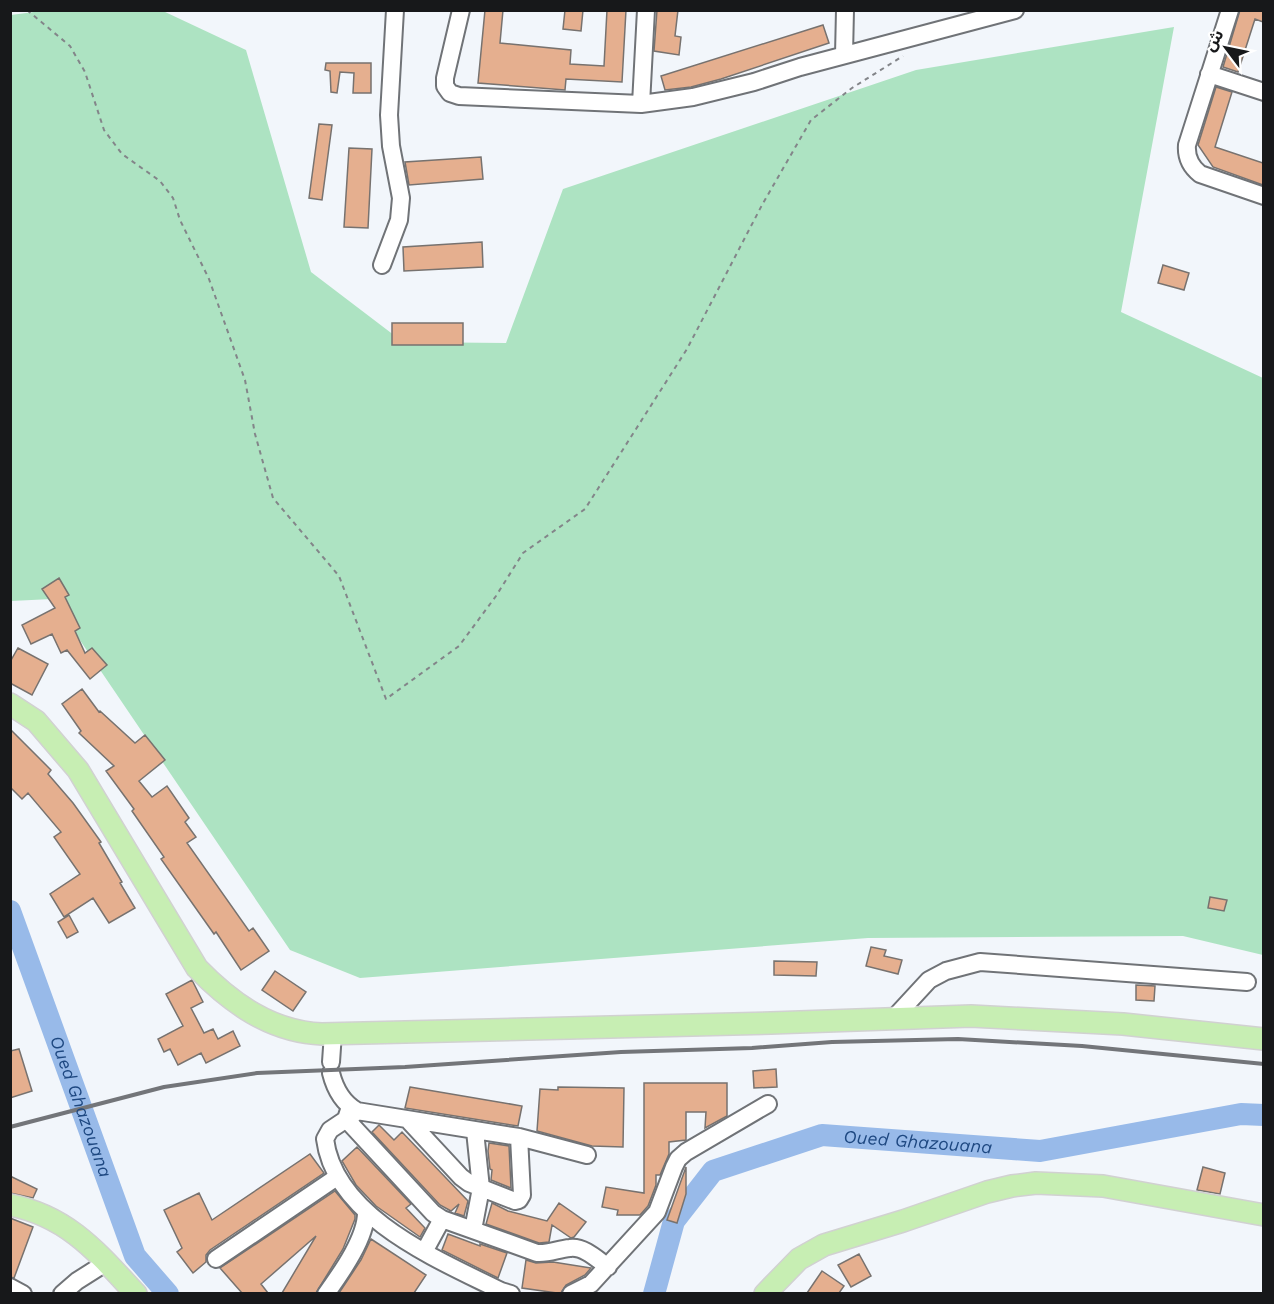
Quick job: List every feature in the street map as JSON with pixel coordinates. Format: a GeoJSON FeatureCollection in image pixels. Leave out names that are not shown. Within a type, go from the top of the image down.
{"type":"FeatureCollection","features":[{"type":"Feature","properties":{"kind":"main road"},"geometry":{"type":"LineString","coordinates":[[10,704],[36,722],[78,770],[196,968],[220,992],[247,1010],[278,1025],[309,1033],[333,1033],[971,1016],[1068,1020],[1263,1039]]}},
{"type":"Feature","properties":{"kind":"main road"},"geometry":{"type":"LineString","coordinates":[[765,1293],[799,1258],[824,1245],[1012,1186],[1036,1183],[1103,1186],[1263,1215]]}},
{"type":"Feature","properties":{"kind":"main road"},"geometry":{"type":"LineString","coordinates":[[10,1205],[43,1214],[67,1227],[91,1246],[136,1293]]}},
{"type":"Feature","properties":{"kind":"street"},"geometry":{"type":"LineString","coordinates":[[382,265],[399,220],[401,198],[391,146],[389,115],[395,10]]}},
{"type":"Feature","properties":{"kind":"street"},"geometry":{"type":"LineString","coordinates":[[461,10],[446,78],[445,87],[450,93],[459,96],[517,100],[641,104],[693,97],[754,82],[844,55],[1015,10]]}},
{"type":"Feature","properties":{"kind":"street"},"geometry":{"type":"LineString","coordinates":[[641,104],[646,10]]}},
{"type":"Feature","properties":{"kind":"street"},"geometry":{"type":"LineString","coordinates":[[844,55],[845,10]]}},
{"type":"Feature","properties":{"kind":"street"},"geometry":{"type":"LineString","coordinates":[[1230,10],[1187,145],[1189,162],[1200,174],[1263,196]]}},
{"type":"Feature","properties":{"kind":"street"},"geometry":{"type":"LineString","coordinates":[[1209,74],[1263,92]]}},
{"type":"Feature","properties":{"kind":"street"},"geometry":{"type":"LineString","coordinates":[[893,1019],[929,980],[946,971],[980,962],[1247,982]]}},
{"type":"Feature","properties":{"kind":"street"},"geometry":{"type":"LineString","coordinates":[[333,1033],[331,1068],[334,1085],[351,1113],[425,1207],[442,1219],[537,1253],[546,1254],[571,1247],[578,1248],[608,1267]]}},
{"type":"Feature","properties":{"kind":"street"},"geometry":{"type":"LineString","coordinates":[[571,1293],[591,1284],[657,1212],[678,1159],[686,1152],[768,1104]]}},
{"type":"Feature","properties":{"kind":"street"},"geometry":{"type":"LineString","coordinates":[[511,1293],[501,1291],[424,1252],[405,1241],[366,1211],[337,1177],[325,1139],[330,1130],[351,1113],[519,1137],[587,1155]]}},
{"type":"Feature","properties":{"kind":"street"},"geometry":{"type":"LineString","coordinates":[[409,1121],[461,1177],[481,1188],[515,1201],[522,1195],[519,1137]]}},
{"type":"Feature","properties":{"kind":"street"},"geometry":{"type":"LineString","coordinates":[[473,1230],[481,1188],[475,1131]]}},
{"type":"Feature","properties":{"kind":"street"},"geometry":{"type":"LineString","coordinates":[[216,1259],[337,1177]]}},
{"type":"Feature","properties":{"kind":"street"},"geometry":{"type":"LineString","coordinates":[[326,1293],[347,1262],[367,1224],[366,1211]]}},
{"type":"Feature","properties":{"kind":"street"},"geometry":{"type":"LineString","coordinates":[[424,1252],[442,1219]]}},
{"type":"Feature","properties":{"kind":"street"},"geometry":{"type":"LineString","coordinates":[[62,1293],[106,1262]]}},
{"type":"Feature","properties":{"kind":"street"},"geometry":{"type":"LineString","coordinates":[[10,1287],[24,1293]]}},
{"type":"Feature","properties":{"kind":"path"},"geometry":{"type":"LineString","coordinates":[[27,10],[70,46],[85,72],[104,130],[122,154],[160,181],[173,198],[180,220],[209,279],[245,380],[255,434],[273,498],[339,576],[386,699],[459,646],[496,596],[523,553],[585,509],[687,349],[762,205],[811,120],[852,88],[910,50]]}},
{"type":"Feature","properties":{"kind":"green space"},"geometry":{"type":"Polygon","coordinates":[[[49,10],[163,11],[246,50],[311,272],[403,342],[506,343],[563,189],[916,70],[1174,27],[1121,312],[1263,378],[1263,955],[1183,936],[868,938],[360,978],[290,950],[52,599],[11,601],[11,15],[49,10]]]}},
{"type":"Feature","properties":{"kind":"building"},"geometry":{"type":"Polygon","coordinates":[[[485,10],[503,10],[500,43],[571,50],[570,64],[604,66],[607,10],[626,10],[622,82],[566,79],[565,90],[478,83],[485,10]]]}},
{"type":"Feature","properties":{"kind":"building"},"geometry":{"type":"Polygon","coordinates":[[[565,10],[583,10],[581,31],[563,29],[565,10]]]}},
{"type":"Feature","properties":{"kind":"building"},"geometry":{"type":"Polygon","coordinates":[[[657,10],[678,10],[675,36],[681,37],[679,55],[654,51],[657,10]]]}},
{"type":"Feature","properties":{"kind":"building"},"geometry":{"type":"Polygon","coordinates":[[[1240,10],[1263,10],[1263,22],[1255,19],[1238,72],[1223,67],[1240,10]]]}},
{"type":"Feature","properties":{"kind":"building"},"geometry":{"type":"Polygon","coordinates":[[[823,25],[829,43],[721,79],[691,87],[665,90],[661,76],[823,25]]]}},
{"type":"Feature","properties":{"kind":"building"},"geometry":{"type":"Polygon","coordinates":[[[326,63],[371,63],[371,93],[353,93],[354,73],[340,72],[337,93],[331,92],[330,71],[325,70],[326,63]]]}},
{"type":"Feature","properties":{"kind":"building"},"geometry":{"type":"Polygon","coordinates":[[[1216,87],[1232,92],[1215,147],[1263,163],[1263,185],[1213,167],[1198,145],[1216,87]]]}},
{"type":"Feature","properties":{"kind":"building"},"geometry":{"type":"Polygon","coordinates":[[[319,124],[332,125],[322,200],[309,198],[319,124]]]}},
{"type":"Feature","properties":{"kind":"building"},"geometry":{"type":"Polygon","coordinates":[[[349,148],[372,149],[368,228],[344,227],[349,148]]]}},
{"type":"Feature","properties":{"kind":"building"},"geometry":{"type":"Polygon","coordinates":[[[481,157],[483,179],[409,185],[405,162],[481,157]]]}},
{"type":"Feature","properties":{"kind":"building"},"geometry":{"type":"Polygon","coordinates":[[[482,242],[483,267],[404,271],[403,247],[482,242]]]}},
{"type":"Feature","properties":{"kind":"building"},"geometry":{"type":"Polygon","coordinates":[[[1163,265],[1189,273],[1184,290],[1158,283],[1163,265]]]}},
{"type":"Feature","properties":{"kind":"building"},"geometry":{"type":"Polygon","coordinates":[[[392,323],[463,323],[463,345],[392,345],[392,323]]]}},
{"type":"Feature","properties":{"kind":"building"},"geometry":{"type":"Polygon","coordinates":[[[59,578],[69,595],[65,597],[80,628],[75,631],[85,653],[92,648],[107,665],[90,679],[67,650],[61,653],[52,634],[31,644],[22,625],[55,608],[42,589],[59,578]]]}},
{"type":"Feature","properties":{"kind":"building"},"geometry":{"type":"Polygon","coordinates":[[[18,648],[48,664],[32,695],[10,683],[10,662],[18,648]]]}},
{"type":"Feature","properties":{"kind":"building"},"geometry":{"type":"Polygon","coordinates":[[[82,689],[99,712],[135,743],[145,735],[165,760],[139,781],[152,797],[167,786],[189,818],[185,822],[196,837],[187,843],[249,931],[253,928],[269,951],[241,970],[216,932],[214,934],[161,859],[164,857],[132,811],[134,809],[106,771],[114,766],[79,733],[81,731],[62,704],[82,689]]]}},
{"type":"Feature","properties":{"kind":"building"},"geometry":{"type":"Polygon","coordinates":[[[10,729],[51,770],[48,774],[73,803],[101,842],[99,843],[135,908],[109,923],[93,898],[64,917],[50,894],[80,874],[54,837],[61,832],[28,793],[22,799],[10,787],[10,729]]]}},
{"type":"Feature","properties":{"kind":"building"},"geometry":{"type":"Polygon","coordinates":[[[1210,897],[1227,900],[1224,911],[1208,908],[1210,897]]]}},
{"type":"Feature","properties":{"kind":"building"},"geometry":{"type":"Polygon","coordinates":[[[69,915],[78,932],[67,938],[58,922],[69,915]]]}},
{"type":"Feature","properties":{"kind":"building"},"geometry":{"type":"Polygon","coordinates":[[[871,947],[886,950],[884,956],[902,960],[898,974],[866,966],[871,947]]]}},
{"type":"Feature","properties":{"kind":"building"},"geometry":{"type":"Polygon","coordinates":[[[774,961],[817,962],[816,976],[774,975],[774,961]]]}},
{"type":"Feature","properties":{"kind":"building"},"geometry":{"type":"Polygon","coordinates":[[[275,971],[306,992],[293,1011],[262,990],[275,971]]]}},
{"type":"Feature","properties":{"kind":"building"},"geometry":{"type":"Polygon","coordinates":[[[192,980],[203,1002],[191,1008],[204,1033],[213,1029],[218,1039],[233,1031],[240,1046],[206,1063],[201,1053],[178,1065],[170,1049],[164,1052],[158,1039],[183,1026],[166,994],[192,980]]]}},
{"type":"Feature","properties":{"kind":"building"},"geometry":{"type":"Polygon","coordinates":[[[1136,985],[1155,986],[1154,1001],[1136,1000],[1136,985]]]}},
{"type":"Feature","properties":{"kind":"building"},"geometry":{"type":"Polygon","coordinates":[[[19,1049],[32,1091],[10,1098],[10,1051],[19,1049]]]}},
{"type":"Feature","properties":{"kind":"building"},"geometry":{"type":"Polygon","coordinates":[[[776,1069],[777,1087],[754,1088],[753,1071],[776,1069]]]}},
{"type":"Feature","properties":{"kind":"building"},"geometry":{"type":"Polygon","coordinates":[[[644,1083],[727,1083],[727,1116],[705,1128],[706,1112],[686,1112],[686,1140],[669,1142],[669,1154],[660,1175],[656,1175],[656,1185],[648,1206],[640,1215],[617,1215],[618,1210],[602,1207],[606,1187],[644,1193],[644,1083]]]}},
{"type":"Feature","properties":{"kind":"building"},"geometry":{"type":"Polygon","coordinates":[[[410,1087],[522,1106],[518,1126],[405,1108],[410,1087]]]}},
{"type":"Feature","properties":{"kind":"building"},"geometry":{"type":"Polygon","coordinates":[[[558,1087],[624,1088],[623,1147],[592,1146],[537,1131],[540,1089],[558,1090],[558,1087]]]}},
{"type":"Feature","properties":{"kind":"building"},"geometry":{"type":"Polygon","coordinates":[[[379,1125],[394,1140],[402,1132],[468,1201],[464,1216],[455,1213],[459,1204],[451,1211],[440,1205],[372,1132],[379,1125]]]}},
{"type":"Feature","properties":{"kind":"building"},"geometry":{"type":"Polygon","coordinates":[[[489,1143],[509,1146],[511,1188],[491,1180],[489,1143]]]}},
{"type":"Feature","properties":{"kind":"building"},"geometry":{"type":"Polygon","coordinates":[[[357,1147],[411,1204],[406,1208],[425,1228],[420,1237],[376,1206],[356,1185],[342,1161],[357,1147]]]}},
{"type":"Feature","properties":{"kind":"building"},"geometry":{"type":"Polygon","coordinates":[[[310,1154],[324,1173],[210,1250],[206,1255],[206,1262],[193,1273],[177,1252],[182,1248],[164,1210],[199,1193],[212,1220],[310,1154]]]}},
{"type":"Feature","properties":{"kind":"building"},"geometry":{"type":"Polygon","coordinates":[[[686,1167],[686,1194],[677,1223],[667,1220],[686,1167]]]}},
{"type":"Feature","properties":{"kind":"building"},"geometry":{"type":"Polygon","coordinates":[[[1203,1167],[1225,1173],[1220,1194],[1197,1190],[1203,1167]]]}},
{"type":"Feature","properties":{"kind":"building"},"geometry":{"type":"Polygon","coordinates":[[[10,1176],[37,1189],[33,1198],[10,1193],[10,1176]]]}},
{"type":"Feature","properties":{"kind":"building"},"geometry":{"type":"Polygon","coordinates":[[[335,1191],[355,1215],[355,1219],[343,1249],[316,1293],[282,1293],[316,1236],[261,1284],[268,1293],[242,1293],[220,1268],[335,1191]]]}},
{"type":"Feature","properties":{"kind":"building"},"geometry":{"type":"Polygon","coordinates":[[[492,1203],[508,1211],[547,1221],[559,1203],[586,1222],[571,1238],[552,1225],[549,1242],[539,1243],[486,1224],[492,1203]]]}},
{"type":"Feature","properties":{"kind":"building"},"geometry":{"type":"Polygon","coordinates":[[[10,1218],[33,1227],[14,1278],[10,1277],[10,1218]]]}},
{"type":"Feature","properties":{"kind":"building"},"geometry":{"type":"Polygon","coordinates":[[[448,1234],[507,1253],[498,1278],[442,1250],[448,1234]]]}},
{"type":"Feature","properties":{"kind":"building"},"geometry":{"type":"Polygon","coordinates":[[[371,1239],[426,1275],[414,1293],[339,1293],[361,1260],[371,1239]]]}},
{"type":"Feature","properties":{"kind":"building"},"geometry":{"type":"Polygon","coordinates":[[[859,1254],[871,1276],[851,1287],[838,1265],[859,1254]]]}},
{"type":"Feature","properties":{"kind":"building"},"geometry":{"type":"Polygon","coordinates":[[[526,1260],[591,1268],[585,1275],[566,1285],[561,1293],[557,1293],[522,1288],[526,1260]]]}},
{"type":"Feature","properties":{"kind":"building"},"geometry":{"type":"Polygon","coordinates":[[[822,1271],[844,1286],[839,1293],[807,1293],[822,1271]]]}},
{"type":"Feature","properties":{"kind":"waterway","name":"Oued Ghazouana"},"geometry":{"type":"LineString","coordinates":[[10,911],[135,1256],[168,1294]]}},
{"type":"Feature","properties":{"kind":"waterway","name":"Oued Ghazouana"},"geometry":{"type":"LineString","coordinates":[[654,1294],[674,1221],[713,1171],[822,1135],[1040,1151],[1241,1114],[1264,1115]]}},
{"type":"Feature","properties":{"kind":"railway"},"geometry":{"type":"LineString","coordinates":[[10,1127],[164,1087],[257,1073],[405,1067],[621,1052],[752,1048],[832,1042],[958,1039],[1082,1046],[1264,1064]]}}]}
